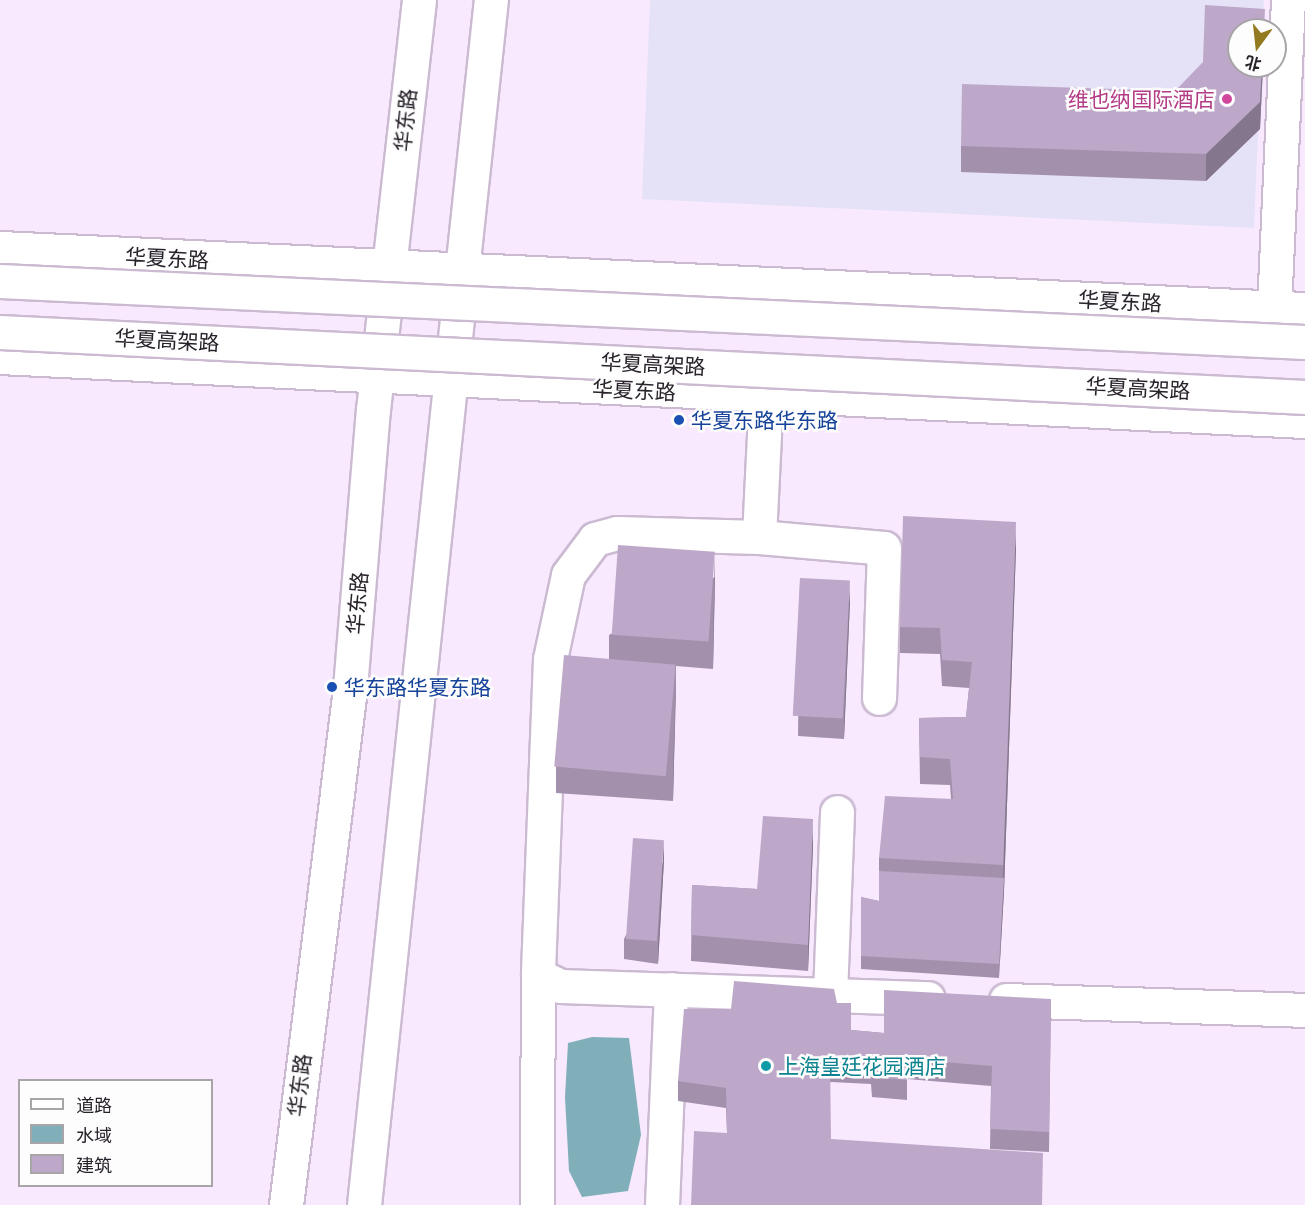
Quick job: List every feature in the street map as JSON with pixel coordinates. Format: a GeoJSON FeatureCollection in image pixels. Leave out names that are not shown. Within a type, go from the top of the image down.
{"type":"FeatureCollection","features":[{"type":"Feature","properties":{"kind":"main road","name":"华东路"},"geometry":{"type":"LineString","coordinates":[[285,1205],[350,688],[376,377],[419,0]]}},
{"type":"Feature","properties":{"kind":"main road"},"geometry":{"type":"LineString","coordinates":[[364,1205],[491,0]]}},
{"type":"Feature","properties":{"kind":"main road"},"geometry":{"type":"LineString","coordinates":[[1288,0],[1290,309]]}},
{"type":"Feature","properties":{"kind":"main road","name":"华夏东路"},"geometry":{"type":"LineString","coordinates":[[0,248],[388,268],[462,276],[1290,309]]}},
{"type":"Feature","properties":{"kind":"main road"},"geometry":{"type":"LineString","coordinates":[[0,281],[1305,342]]}},
{"type":"Feature","properties":{"kind":"main road","name":"华夏高架路"},"geometry":{"type":"LineString","coordinates":[[0,332],[1305,397]]}},
{"type":"Feature","properties":{"kind":"main road","name":"华夏东路"},"geometry":{"type":"LineString","coordinates":[[0,357],[1305,421]]}},
{"type":"Feature","properties":{"kind":"main road"},"geometry":{"type":"LineString","coordinates":[[759,537],[766,394]]}},
{"type":"Feature","properties":{"kind":"main road"},"geometry":{"type":"LineString","coordinates":[[537,1205],[538,975],[550,659],[568,575],[596,539],[616,533],[759,537],[884,548],[879,698]]}},
{"type":"Feature","properties":{"kind":"main road"},"geometry":{"type":"LineString","coordinates":[[830,995],[837,812]]}},
{"type":"Feature","properties":{"kind":"main road"},"geometry":{"type":"LineString","coordinates":[[538,975],[561,986],[1305,1010]]}},
{"type":"Feature","properties":{"kind":"main road"},"geometry":{"type":"LineString","coordinates":[[662,1205],[671,989]]}},
{"type":"Feature","properties":{"kind":"shaded area"},"geometry":{"type":"Polygon","coordinates":[[[650,0],[1264,0],[1263,18],[1227,18],[1227,78],[1260,78],[1254,228],[642,199],[650,0]]]}},
{"type":"Feature","properties":{"kind":"water"},"geometry":{"type":"Polygon","coordinates":[[[592,1037],[629,1038],[641,1135],[628,1191],[582,1197],[569,1171],[565,1097],[568,1043],[592,1037]]]}},
{"type":"Feature","properties":{"kind":"building"},"geometry":{"type":"Polygon","coordinates":[[[1205,5],[1265,9],[1265,18],[1227,18],[1227,78],[1261,78],[1260,102],[1206,154],[961,146],[962,84],[1175,91],[1203,62],[1205,5]]]}},
{"type":"Feature","properties":{"kind":"building"},"geometry":{"type":"Polygon","coordinates":[[[903,516],[1016,522],[1003,865],[879,858],[885,796],[953,799],[950,759],[920,757],[919,718],[966,717],[972,662],[942,660],[940,628],[900,627],[903,516]]]}},
{"type":"Feature","properties":{"kind":"building"},"geometry":{"type":"Polygon","coordinates":[[[618,545],[715,552],[708,642],[612,635],[618,545]]]}},
{"type":"Feature","properties":{"kind":"building"},"geometry":{"type":"Polygon","coordinates":[[[800,578],[850,581],[843,718],[793,716],[800,578]]]}},
{"type":"Feature","properties":{"kind":"building"},"geometry":{"type":"Polygon","coordinates":[[[564,655],[676,665],[666,776],[554,767],[564,655]]]}},
{"type":"Feature","properties":{"kind":"building"},"geometry":{"type":"Polygon","coordinates":[[[763,816],[813,819],[808,945],[691,935],[692,885],[757,889],[763,816]]]}},
{"type":"Feature","properties":{"kind":"building"},"geometry":{"type":"Polygon","coordinates":[[[633,838],[664,840],[657,941],[626,939],[633,838]]]}},
{"type":"Feature","properties":{"kind":"building"},"geometry":{"type":"Polygon","coordinates":[[[879,871],[1004,878],[999,964],[861,956],[861,897],[879,901],[879,871]]]}},
{"type":"Feature","properties":{"kind":"building"},"geometry":{"type":"Polygon","coordinates":[[[734,981],[834,989],[837,1003],[851,1003],[851,1030],[884,1033],[884,990],[1051,999],[1049,1132],[990,1129],[992,1066],[907,1059],[907,1080],[872,1077],[871,1064],[830,1062],[831,1139],[1043,1153],[1042,1205],[691,1205],[694,1131],[727,1133],[726,1088],[678,1081],[684,1009],[731,1009],[734,981]]]}},
{"type":"Feature","properties":{"kind":"place","name":"维也纳国际酒店"},"geometry":{"type":"Point","coordinates":[1227,99]}},
{"type":"Feature","properties":{"kind":"place","name":"华夏东路华东路"},"geometry":{"type":"Point","coordinates":[679,420]}},
{"type":"Feature","properties":{"kind":"place","name":"华东路华夏东路"},"geometry":{"type":"Point","coordinates":[332,687]}},
{"type":"Feature","properties":{"kind":"place","name":"上海皇廷花园酒店"},"geometry":{"type":"Point","coordinates":[766,1066]}}]}
